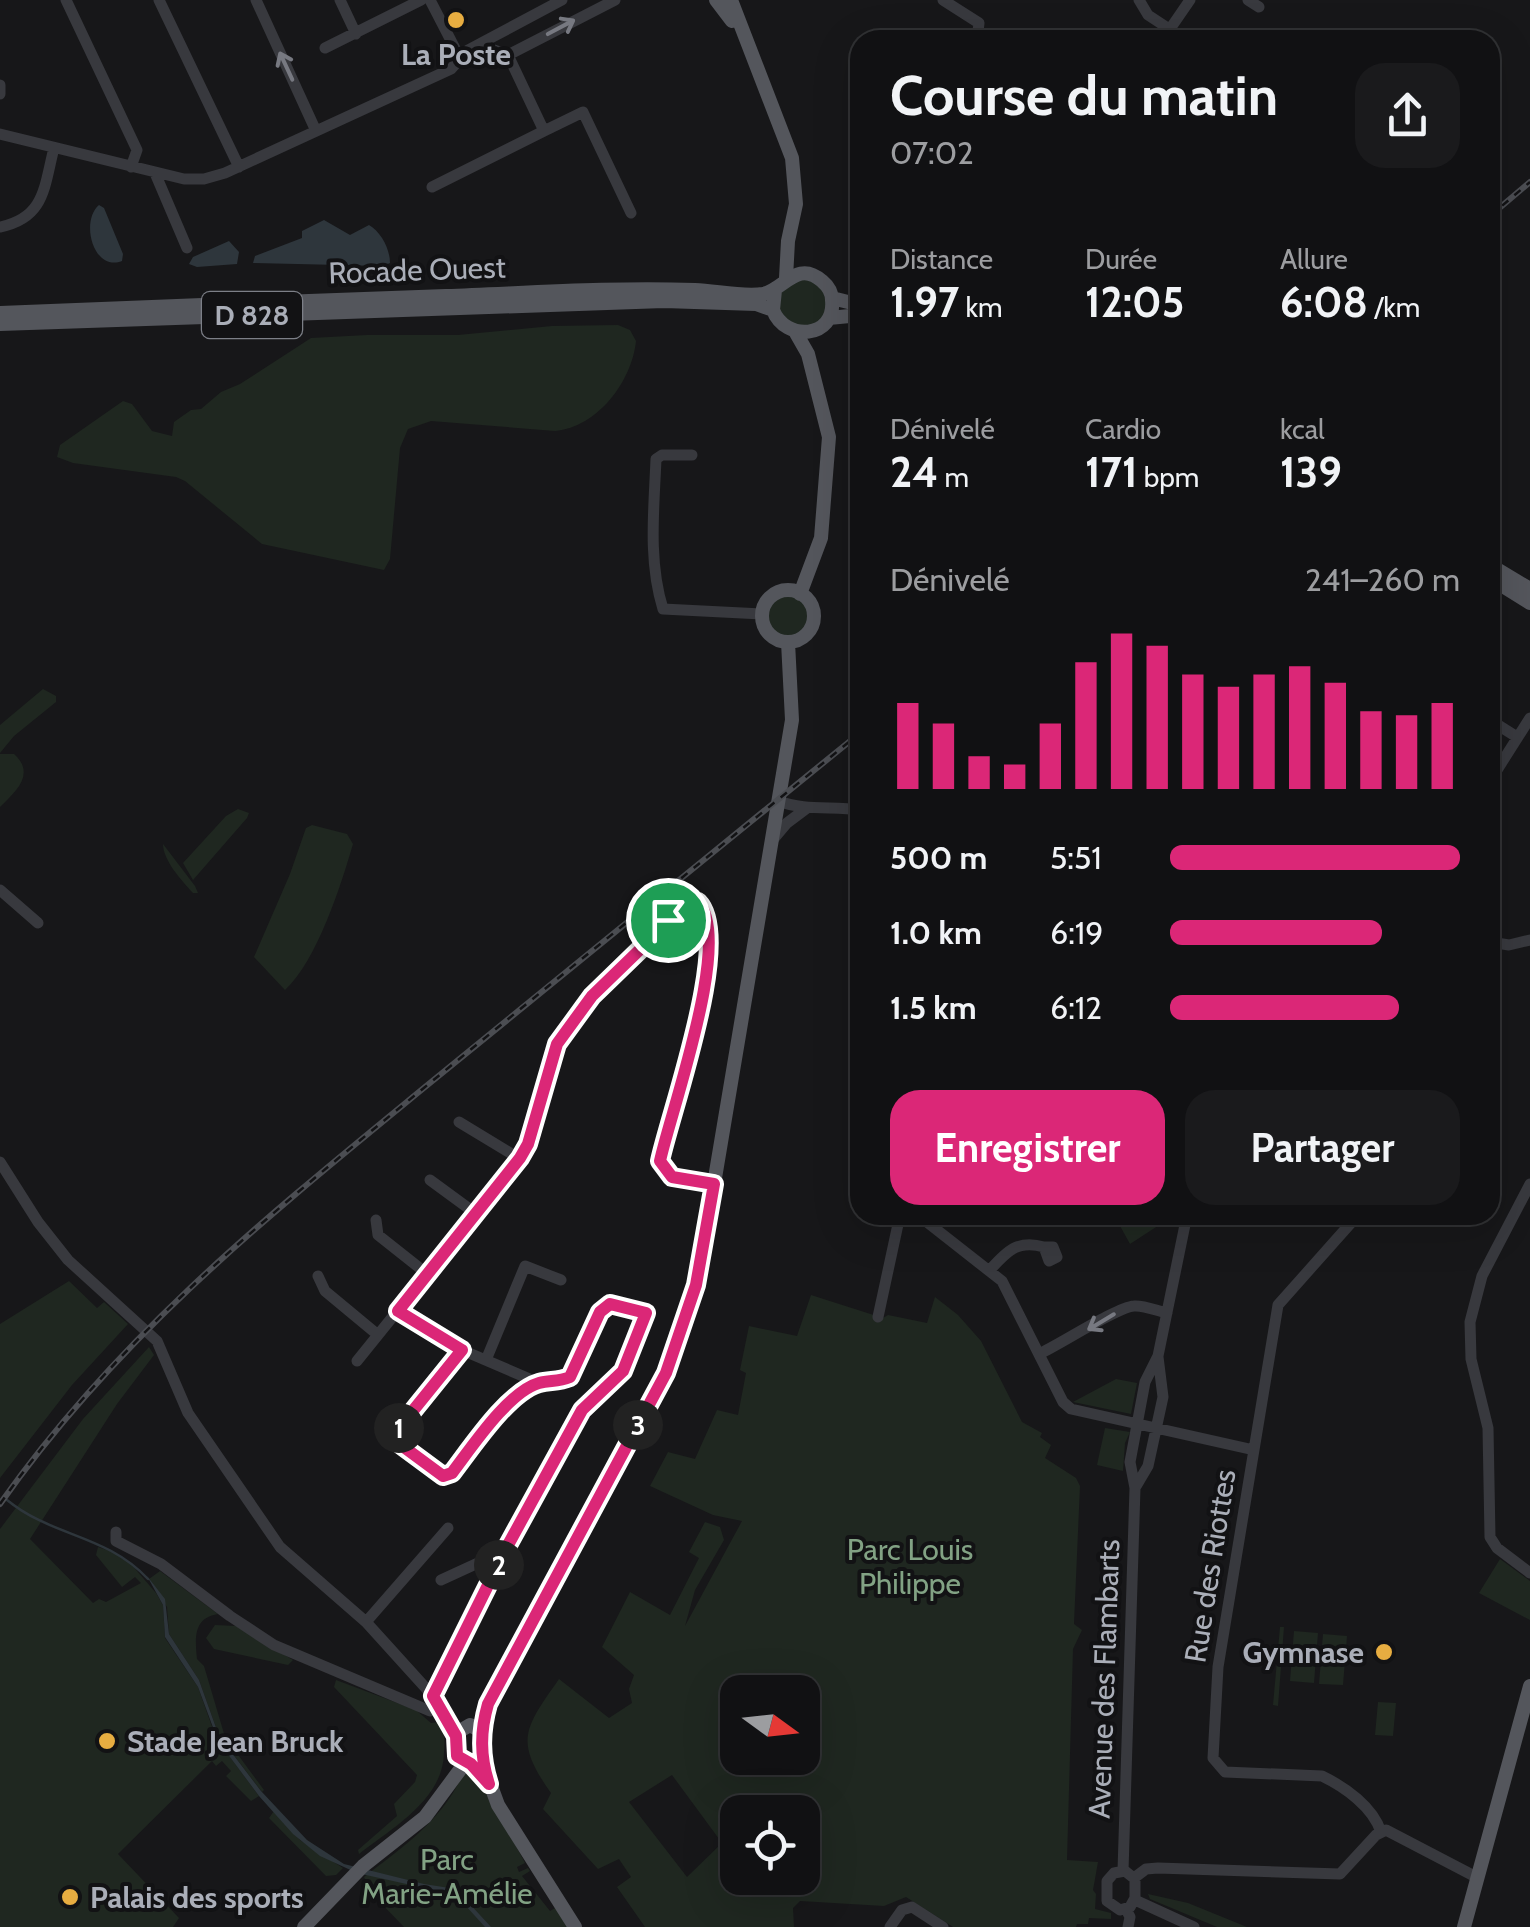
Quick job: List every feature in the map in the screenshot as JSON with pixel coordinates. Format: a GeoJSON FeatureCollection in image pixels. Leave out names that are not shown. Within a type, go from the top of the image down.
{"type":"FeatureCollection","features":[{"type":"Feature","properties":{"kind":"main road"},"geometry":{"type":"LineString","coordinates":[[716,0],[725,8],[751,57]]}},
{"type":"Feature","properties":{"kind":"main road"},"geometry":{"type":"LineString","coordinates":[[732,0],[792,158],[796,204],[786,278]]}},
{"type":"Feature","properties":{"kind":"main road"},"geometry":{"type":"LineString","coordinates":[[789,253],[804,273],[824,282],[832,298],[828,318],[814,331],[808,354]]}},
{"type":"Feature","properties":{"kind":"main road"},"geometry":{"type":"LineString","coordinates":[[800,594],[820,538],[829,460],[827,420],[808,354],[796,333],[781,324],[773,310],[775,290],[786,278],[804,273]]}},
{"type":"Feature","properties":{"kind":"main road","name":"Rocade Ouest"},"geometry":{"type":"LineString","coordinates":[[0,313],[576,292],[689,290],[760,294],[775,290]]}},
{"type":"Feature","properties":{"kind":"main road"},"geometry":{"type":"LineString","coordinates":[[832,298],[850,302]]}},
{"type":"Feature","properties":{"kind":"main road","name":"Rocade Ouest"},"geometry":{"type":"LineString","coordinates":[[0,324],[664,301],[756,304],[773,310]]}},
{"type":"Feature","properties":{"kind":"main road"},"geometry":{"type":"LineString","coordinates":[[828,318],[850,316]]}},
{"type":"Feature","properties":{"kind":"main road"},"geometry":{"type":"LineString","coordinates":[[796,333],[814,331]]}},
{"type":"Feature","properties":{"kind":"main road"},"geometry":{"type":"LineString","coordinates":[[1500,571],[1530,589]]}},
{"type":"Feature","properties":{"kind":"main road"},"geometry":{"type":"LineString","coordinates":[[1500,584],[1530,602]]}},
{"type":"Feature","properties":{"kind":"main road"},"geometry":{"type":"LineString","coordinates":[[786,591],[800,594],[812,606],[812,624],[803,637],[788,642],[769,634],[762,614],[773,596],[786,591]]}},
{"type":"Feature","properties":{"kind":"main road"},"geometry":{"type":"LineString","coordinates":[[575,1927],[526,1854],[489,1784],[455,1750],[488,1704],[666,1373],[696,1285],[792,720],[788,642]]}},
{"type":"Feature","properties":{"kind":"main road"},"geometry":{"type":"LineString","coordinates":[[1464,1927],[1530,1686]]}},
{"type":"Feature","properties":{"kind":"main road"},"geometry":{"type":"LineString","coordinates":[[304,1927],[342,1886],[425,1817],[483,1744],[468,1730]]}},
{"type":"Feature","properties":{"kind":"main road"},"geometry":{"type":"LineString","coordinates":[[312,1927],[342,1886]]}},
{"type":"Feature","properties":{"kind":"street"},"geometry":{"type":"LineString","coordinates":[[66,0],[137,150],[131,167]]}},
{"type":"Feature","properties":{"kind":"street"},"geometry":{"type":"LineString","coordinates":[[159,0],[238,167]]}},
{"type":"Feature","properties":{"kind":"street"},"geometry":{"type":"LineString","coordinates":[[256,0],[316,131]]}},
{"type":"Feature","properties":{"kind":"street"},"geometry":{"type":"LineString","coordinates":[[340,0],[356,34]]}},
{"type":"Feature","properties":{"kind":"street"},"geometry":{"type":"LineString","coordinates":[[325,48],[421,0]]}},
{"type":"Feature","properties":{"kind":"street"},"geometry":{"type":"LineString","coordinates":[[430,0],[461,60]]}},
{"type":"Feature","properties":{"kind":"street"},"geometry":{"type":"LineString","coordinates":[[0,134],[155,173],[204,179],[404,92],[451,68],[468,50],[562,0]]}},
{"type":"Feature","properties":{"kind":"street"},"geometry":{"type":"LineString","coordinates":[[508,55],[615,0]]}},
{"type":"Feature","properties":{"kind":"street"},"geometry":{"type":"LineString","coordinates":[[942,0],[968,15],[980,30]]}},
{"type":"Feature","properties":{"kind":"street"},"geometry":{"type":"LineString","coordinates":[[968,15],[978,0]]}},
{"type":"Feature","properties":{"kind":"street"},"geometry":{"type":"LineString","coordinates":[[1139,0],[1148,15],[1170,29],[1190,0]]}},
{"type":"Feature","properties":{"kind":"street"},"geometry":{"type":"LineString","coordinates":[[461,60],[472,61],[494,50],[508,55],[544,131]]}},
{"type":"Feature","properties":{"kind":"street"},"geometry":{"type":"LineString","coordinates":[[0,85],[0,94]]}},
{"type":"Feature","properties":{"kind":"street"},"geometry":{"type":"LineString","coordinates":[[432,187],[583,112],[632,214]]}},
{"type":"Feature","properties":{"kind":"street"},"geometry":{"type":"LineString","coordinates":[[0,227],[32,214],[40,205],[54,148]]}},
{"type":"Feature","properties":{"kind":"street"},"geometry":{"type":"LineString","coordinates":[[155,173],[186,248]]}},
{"type":"Feature","properties":{"kind":"street"},"geometry":{"type":"LineString","coordinates":[[692,454],[662,455],[656,460],[654,553],[656,585],[664,609],[762,614]]}},
{"type":"Feature","properties":{"kind":"street"},"geometry":{"type":"LineString","coordinates":[[1500,765],[1530,718]]}},
{"type":"Feature","properties":{"kind":"street"},"geometry":{"type":"LineString","coordinates":[[1500,726],[1517,737]]}},
{"type":"Feature","properties":{"kind":"street"},"geometry":{"type":"LineString","coordinates":[[778,801],[803,808],[850,810]]}},
{"type":"Feature","properties":{"kind":"street"},"geometry":{"type":"LineString","coordinates":[[775,821],[803,808]]}},
{"type":"Feature","properties":{"kind":"street"},"geometry":{"type":"LineString","coordinates":[[771,842],[803,808]]}},
{"type":"Feature","properties":{"kind":"street"},"geometry":{"type":"LineString","coordinates":[[0,890],[38,923]]}},
{"type":"Feature","properties":{"kind":"street"},"geometry":{"type":"LineString","coordinates":[[356,1360],[520,1158],[528,1144],[557,1044],[592,996],[689,902],[698,902],[704,908],[709,950],[691,1049],[660,1161],[672,1177],[714,1184]]}},
{"type":"Feature","properties":{"kind":"street"},"geometry":{"type":"LineString","coordinates":[[1500,944],[1530,940]]}},
{"type":"Feature","properties":{"kind":"street"},"geometry":{"type":"LineString","coordinates":[[458,1122],[520,1158]]}},
{"type":"Feature","properties":{"kind":"street"},"geometry":{"type":"LineString","coordinates":[[0,1162],[68,1260],[157,1342],[188,1413],[280,1546],[366,1622],[433,1696],[443,1713],[468,1730]]}},
{"type":"Feature","properties":{"kind":"street"},"geometry":{"type":"LineString","coordinates":[[430,1180],[475,1213]]}},
{"type":"Feature","properties":{"kind":"street"},"geometry":{"type":"LineString","coordinates":[[1530,1184],[1477,1290],[1469,1331],[1488,1428],[1490,1537],[1497,1548],[1530,1573]]}},
{"type":"Feature","properties":{"kind":"street"},"geometry":{"type":"LineString","coordinates":[[376,1220],[378,1235],[426,1272]]}},
{"type":"Feature","properties":{"kind":"street"},"geometry":{"type":"LineString","coordinates":[[878,1317],[898,1225]]}},
{"type":"Feature","properties":{"kind":"street"},"geometry":{"type":"LineString","coordinates":[[931,1225],[1002,1281],[1063,1402],[1071,1409],[1254,1450]]}},
{"type":"Feature","properties":{"kind":"street"},"geometry":{"type":"LineString","coordinates":[[1135,1488],[1148,1466],[1164,1389],[1158,1356],[1185,1225]]}},
{"type":"Feature","properties":{"kind":"street","name":"Rue des Riottes"},"geometry":{"type":"LineString","coordinates":[[1349,1225],[1278,1305],[1218,1667],[1213,1758],[1225,1772],[1322,1776],[1336,1782],[1376,1817],[1381,1832]]}},
{"type":"Feature","properties":{"kind":"street"},"geometry":{"type":"LineString","coordinates":[[989,1271],[1010,1248],[1034,1244],[1044,1248]]}},
{"type":"Feature","properties":{"kind":"street"},"geometry":{"type":"LineString","coordinates":[[486,1360],[526,1266],[560,1280]]}},
{"type":"Feature","properties":{"kind":"street"},"geometry":{"type":"LineString","coordinates":[[318,1276],[325,1291],[378,1335]]}},
{"type":"Feature","properties":{"kind":"street"},"geometry":{"type":"LineString","coordinates":[[398,1311],[462,1350],[539,1383],[556,1383],[570,1377],[600,1312],[610,1304],[646,1313],[623,1371],[582,1410],[433,1696]]}},
{"type":"Feature","properties":{"kind":"street"},"geometry":{"type":"LineString","coordinates":[[1039,1354],[1097,1321],[1133,1306],[1167,1312]]}},
{"type":"Feature","properties":{"kind":"street"},"geometry":{"type":"LineString","coordinates":[[462,1350],[395,1433],[397,1442],[443,1476],[452,1473],[502,1408],[539,1383]]}},
{"type":"Feature","properties":{"kind":"street","name":"Avenue des Flambarts"},"geometry":{"type":"LineString","coordinates":[[1129,1874],[1135,1488],[1130,1462],[1145,1382],[1158,1356]]}},
{"type":"Feature","properties":{"kind":"street"},"geometry":{"type":"LineString","coordinates":[[366,1622],[448,1528]]}},
{"type":"Feature","properties":{"kind":"street"},"geometry":{"type":"LineString","coordinates":[[116,1532],[116,1541],[161,1564],[274,1645],[443,1713]]}},
{"type":"Feature","properties":{"kind":"street"},"geometry":{"type":"LineString","coordinates":[[441,1580],[491,1557],[502,1558]]}},
{"type":"Feature","properties":{"kind":"street"},"geometry":{"type":"LineString","coordinates":[[1194,1927],[1130,1904],[1113,1908],[1106,1898],[1109,1877],[1158,1868],[1340,1874],[1381,1832],[1392,1831],[1478,1878]]}},
{"type":"Feature","properties":{"kind":"street"},"geometry":{"type":"LineString","coordinates":[[1128,1927],[1129,1874]]}},
{"type":"Feature","properties":{"kind":"street"},"geometry":{"type":"LineString","coordinates":[[890,1927],[902,1910],[912,1906],[942,1927]]}},
{"type":"Feature","properties":{"kind":"green space"},"geometry":{"type":"Polygon","coordinates":[[[803,279],[820,286],[827,303],[820,320],[803,327],[786,320],[779,303],[786,286],[803,279]]]}},
{"type":"Feature","properties":{"kind":"green space"},"geometry":{"type":"Polygon","coordinates":[[[618,325],[630,330],[636,341],[628,371],[610,400],[571,428],[555,431],[431,421],[408,429],[400,448],[390,559],[384,570],[262,544],[176,477],[73,463],[57,457],[60,445],[123,401],[132,404],[152,431],[172,436],[174,422],[191,410],[201,409],[221,392],[311,338],[458,335],[552,326],[618,325]]]}},
{"type":"Feature","properties":{"kind":"green space"},"geometry":{"type":"Polygon","coordinates":[[[788,596],[802,602],[808,616],[802,630],[788,636],[774,630],[768,616],[774,602],[788,596]]]}},
{"type":"Feature","properties":{"kind":"green space"},"geometry":{"type":"Polygon","coordinates":[[[43,689],[56,696],[56,702],[14,736],[0,753],[0,725],[43,689]]]}},
{"type":"Feature","properties":{"kind":"green space"},"geometry":{"type":"Polygon","coordinates":[[[0,754],[14,754],[23,775],[0,807],[0,754]]]}},
{"type":"Feature","properties":{"kind":"green space"},"geometry":{"type":"Polygon","coordinates":[[[238,809],[249,813],[247,818],[193,880],[183,863],[226,816],[238,809]]]}},
{"type":"Feature","properties":{"kind":"green space"},"geometry":{"type":"Polygon","coordinates":[[[312,825],[347,834],[353,844],[317,942],[285,990],[254,957],[306,828],[312,825]]]}},
{"type":"Feature","properties":{"kind":"green space"},"geometry":{"type":"Polygon","coordinates":[[[163,844],[198,893],[193,893],[174,870],[163,844]]]}},
{"type":"Feature","properties":{"kind":"green space"},"geometry":{"type":"Polygon","coordinates":[[[1120,1225],[1159,1225],[1130,1244],[1120,1225]]]}},
{"type":"Feature","properties":{"kind":"green space"},"geometry":{"type":"Polygon","coordinates":[[[69,1281],[97,1308],[104,1302],[128,1324],[72,1385],[0,1478],[0,1324],[69,1281]]]}},
{"type":"Feature","properties":{"kind":"green space","name":"Parc Louis Philippe"},"geometry":{"type":"Polygon","coordinates":[[[811,1295],[883,1318],[888,1315],[927,1323],[935,1297],[981,1341],[1022,1422],[1042,1433],[1040,1437],[1051,1445],[1045,1458],[1076,1478],[1080,1486],[1074,1624],[1082,1630],[1073,1649],[1067,1860],[1098,1862],[1093,1890],[1095,1909],[1111,1913],[1111,1919],[1089,1918],[1088,1924],[1076,1927],[953,1927],[906,1897],[884,1906],[800,1901],[793,1908],[794,1927],[645,1927],[617,1887],[631,1877],[619,1859],[598,1869],[543,1809],[551,1793],[532,1760],[528,1735],[547,1696],[559,1679],[609,1718],[632,1703],[629,1689],[634,1675],[602,1647],[630,1592],[670,1615],[699,1558],[689,1552],[705,1522],[720,1527],[724,1540],[695,1590],[685,1626],[742,1521],[713,1515],[650,1486],[668,1452],[695,1459],[717,1410],[738,1415],[746,1373],[740,1370],[749,1326],[797,1336],[811,1295]]]}},
{"type":"Feature","properties":{"kind":"green space","name":"Stade Jean Bruck"},"geometry":{"type":"Polygon","coordinates":[[[149,1347],[154,1355],[117,1404],[30,1539],[93,1603],[99,1599],[106,1602],[141,1583],[135,1577],[122,1587],[96,1555],[98,1547],[131,1564],[163,1605],[165,1638],[198,1687],[216,1738],[259,1796],[251,1801],[226,1776],[231,1771],[222,1761],[216,1766],[212,1761],[118,1854],[179,1918],[173,1927],[0,1927],[0,1529],[83,1419],[149,1347]]]}},
{"type":"Feature","properties":{"kind":"green space"},"geometry":{"type":"Polygon","coordinates":[[[1116,1379],[1137,1383],[1131,1414],[1073,1402],[1116,1379]]]}},
{"type":"Feature","properties":{"kind":"green space"},"geometry":{"type":"Polygon","coordinates":[[[1105,1428],[1130,1432],[1123,1471],[1097,1465],[1105,1428]]]}},
{"type":"Feature","properties":{"kind":"green space"},"geometry":{"type":"Polygon","coordinates":[[[1500,1559],[1530,1581],[1530,1620],[1479,1593],[1500,1559]]]}},
{"type":"Feature","properties":{"kind":"green space"},"geometry":{"type":"Polygon","coordinates":[[[160,1571],[218,1614],[200,1624],[197,1659],[204,1666],[225,1737],[262,1792],[219,1736],[199,1680],[169,1634],[167,1607],[149,1579],[160,1571]]]}},
{"type":"Feature","properties":{"kind":"green space"},"geometry":{"type":"Polygon","coordinates":[[[215,1625],[236,1626],[293,1660],[288,1665],[214,1649],[206,1638],[215,1625]]]}},
{"type":"Feature","properties":{"kind":"green space"},"geometry":{"type":"Polygon","coordinates":[[[1280,1627],[1284,1627],[1278,1706],[1273,1705],[1280,1627]]]}},
{"type":"Feature","properties":{"kind":"green space"},"geometry":{"type":"Polygon","coordinates":[[[1294,1631],[1318,1633],[1314,1683],[1290,1681],[1294,1631]]]}},
{"type":"Feature","properties":{"kind":"green space"},"geometry":{"type":"Polygon","coordinates":[[[1323,1634],[1347,1636],[1343,1685],[1319,1684],[1323,1634]]]}},
{"type":"Feature","properties":{"kind":"green space"},"geometry":{"type":"Polygon","coordinates":[[[336,1680],[416,1710],[431,1723],[440,1722],[444,1737],[441,1770],[425,1799],[359,1854],[358,1850],[397,1816],[394,1804],[417,1775],[334,1687],[336,1680]]]}},
{"type":"Feature","properties":{"kind":"green space"},"geometry":{"type":"Polygon","coordinates":[[[1378,1702],[1396,1703],[1393,1736],[1375,1735],[1378,1702]]]}},
{"type":"Feature","properties":{"kind":"green space","name":"Parc Marie-Amélie"},"geometry":{"type":"Polygon","coordinates":[[[464,1772],[478,1777],[525,1863],[517,1867],[519,1872],[528,1868],[530,1871],[522,1876],[550,1911],[555,1908],[569,1927],[404,1927],[373,1895],[364,1877],[434,1818],[464,1772]]]}},
{"type":"Feature","properties":{"kind":"green space"},"geometry":{"type":"Polygon","coordinates":[[[274,1811],[300,1840],[343,1868],[336,1875],[326,1876],[269,1818],[274,1811]]]}},
{"type":"Feature","properties":{"kind":"green space"},"geometry":{"type":"Polygon","coordinates":[[[1148,1894],[1188,1903],[1247,1927],[1217,1927],[1150,1899],[1148,1894]]]}},
{"type":"Feature","properties":{"kind":"shaded area"},"geometry":{"type":"Polygon","coordinates":[[[99,205],[104,208],[123,254],[122,261],[104,259],[92,243],[90,222],[99,205]]]}},
{"type":"Feature","properties":{"kind":"shaded area"},"geometry":{"type":"Polygon","coordinates":[[[324,220],[350,235],[369,225],[384,241],[390,263],[253,263],[255,256],[302,238],[302,231],[324,220]]]}},
{"type":"Feature","properties":{"kind":"shaded area"},"geometry":{"type":"Polygon","coordinates":[[[229,241],[239,252],[237,264],[189,264],[193,257],[229,241]]]}},
{"type":"Feature","properties":{"kind":"shaded area"},"geometry":{"type":"Polygon","coordinates":[[[147,1576],[165,1599],[169,1634],[199,1680],[219,1736],[261,1791],[307,1840],[344,1864],[456,1889],[491,1927],[485,1927],[456,1895],[357,1873],[320,1856],[293,1834],[218,1741],[198,1687],[165,1637],[163,1605],[147,1576]]]}},
{"type":"Feature","properties":{"kind":"waterway"},"geometry":{"type":"LineString","coordinates":[[7,1500],[42,1522],[115,1553],[148,1579]]}},
{"type":"Feature","properties":{"kind":"railway"},"geometry":{"type":"LineString","coordinates":[[1500,208],[1530,182]]}},
{"type":"Feature","properties":{"kind":"railway"},"geometry":{"type":"LineString","coordinates":[[0,1504],[94,1386],[198,1280],[425,1087],[850,741]]}},
{"type":"Feature","properties":{"kind":"place","name":"La Poste"},"geometry":{"type":"Point","coordinates":[456,20]}},
{"type":"Feature","properties":{"kind":"place","name":"Gymnase"},"geometry":{"type":"Point","coordinates":[1384,1652]}},
{"type":"Feature","properties":{"kind":"place","name":"Stade Jean Bruck"},"geometry":{"type":"Point","coordinates":[107,1741]}},
{"type":"Feature","properties":{"kind":"place","name":"Palais des sports"},"geometry":{"type":"Point","coordinates":[70,1897]}},
{"type":"Feature","properties":{"kind":"route"},"geometry":{"type":"LineString","coordinates":[[689,902],[698,902],[704,908],[707,922],[705,983],[660,1161],[662,1169],[672,1177],[714,1184],[696,1285],[666,1373],[488,1704],[480,1756],[489,1784],[471,1764],[457,1756],[456,1736],[433,1696],[508,1545],[582,1410],[623,1371],[646,1313],[610,1304],[600,1312],[570,1377],[556,1383],[539,1383],[502,1408],[452,1473],[443,1476],[397,1442],[395,1433],[462,1350],[398,1311],[520,1158],[528,1144],[557,1044],[592,996],[668,920],[689,902]]}}]}
